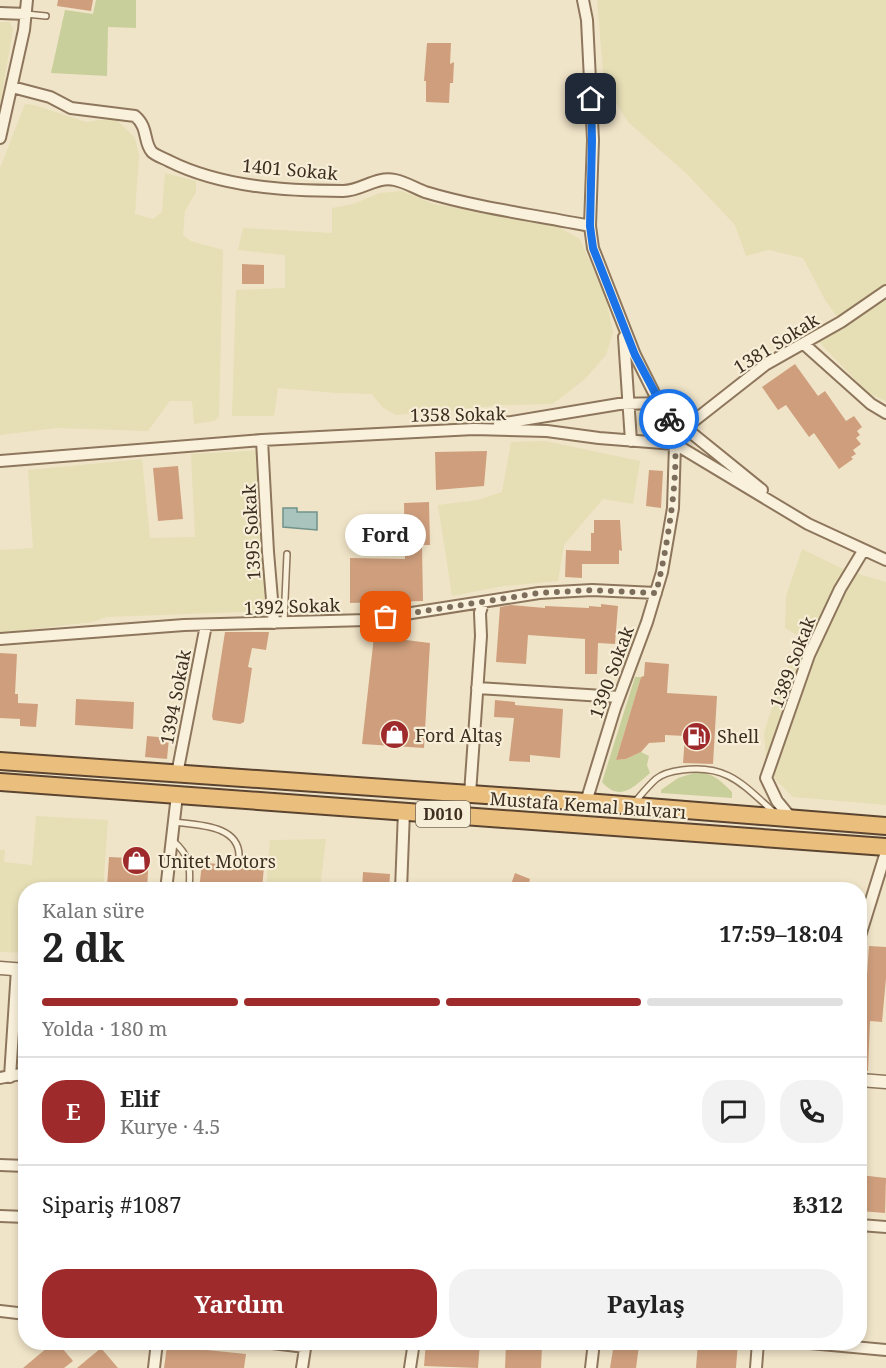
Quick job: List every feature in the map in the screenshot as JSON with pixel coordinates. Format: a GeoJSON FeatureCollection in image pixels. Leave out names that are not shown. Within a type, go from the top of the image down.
{"type":"FeatureCollection","features":[{"type":"Feature","properties":{"kind":"highway","name":"Mustafa Kemal Bulvarı"},"geometry":{"type":"LineString","coordinates":[[0,761],[586,802],[886,826]]}},
{"type":"Feature","properties":{"kind":"highway","name":"Mustafa Kemal Bulvarı"},"geometry":{"type":"LineString","coordinates":[[0,782],[886,847]]}},
{"type":"Feature","properties":{"kind":"street"},"geometry":{"type":"LineString","coordinates":[[0,138],[12,87],[27,0]]}},
{"type":"Feature","properties":{"kind":"street"},"geometry":{"type":"LineString","coordinates":[[584,0],[587,20],[592,140],[590,226],[593,248],[622,322],[631,441]]}},
{"type":"Feature","properties":{"kind":"street"},"geometry":{"type":"LineString","coordinates":[[0,13],[26,14]]}},
{"type":"Feature","properties":{"kind":"street","name":"1401 Sokak"},"geometry":{"type":"LineString","coordinates":[[12,87],[50,97],[71,108],[135,116],[143,123],[153,153],[176,164],[214,177],[270,187],[320,191],[350,191],[379,178],[396,180],[424,191],[590,226]]}},
{"type":"Feature","properties":{"kind":"street","name":"1381 Sokak"},"geometry":{"type":"LineString","coordinates":[[686,427],[765,365],[805,345],[886,291]]}},
{"type":"Feature","properties":{"kind":"street","name":"1390 Sokak"},"geometry":{"type":"LineString","coordinates":[[586,802],[619,697],[656,593],[673,508],[675,444],[673,426],[659,403],[622,322]]}},
{"type":"Feature","properties":{"kind":"street"},"geometry":{"type":"LineString","coordinates":[[805,345],[871,404],[886,413]]}},
{"type":"Feature","properties":{"kind":"street"},"geometry":{"type":"LineString","coordinates":[[474,429],[628,404],[659,403],[785,510]]}},
{"type":"Feature","properties":{"kind":"street","name":"1358 Sokak"},"geometry":{"type":"LineString","coordinates":[[0,461],[262,440],[474,429],[547,431],[675,444],[808,524],[886,560]]}},
{"type":"Feature","properties":{"kind":"street","name":"1395 Sokak"},"geometry":{"type":"LineString","coordinates":[[262,440],[268,552],[279,623]]}},
{"type":"Feature","properties":{"kind":"street","name":"1389 Sokak"},"geometry":{"type":"LineString","coordinates":[[786,818],[766,778],[809,655],[840,589],[863,551]]}},
{"type":"Feature","properties":{"kind":"street","name":"1392 Sokak"},"geometry":{"type":"LineString","coordinates":[[0,639],[184,625],[367,620],[539,593],[592,590],[656,593]]}},
{"type":"Feature","properties":{"kind":"street"},"geometry":{"type":"LineString","coordinates":[[470,794],[480,613],[483,603]]}},
{"type":"Feature","properties":{"kind":"street","name":"1394 Sokak"},"geometry":{"type":"LineString","coordinates":[[177,774],[206,625]]}},
{"type":"Feature","properties":{"kind":"street"},"geometry":{"type":"LineString","coordinates":[[477,688],[619,697]]}},
{"type":"Feature","properties":{"kind":"street"},"geometry":{"type":"LineString","coordinates":[[167,882],[177,795]]}},
{"type":"Feature","properties":{"kind":"street"},"geometry":{"type":"LineString","coordinates":[[401,882],[404,811]]}},
{"type":"Feature","properties":{"kind":"street"},"geometry":{"type":"LineString","coordinates":[[867,913],[886,852]]}},
{"type":"Feature","properties":{"kind":"street"},"geometry":{"type":"LineString","coordinates":[[0,968],[18,970]]}},
{"type":"Feature","properties":{"kind":"street"},"geometry":{"type":"LineString","coordinates":[[5,1078],[18,990]]}},
{"type":"Feature","properties":{"kind":"street"},"geometry":{"type":"LineString","coordinates":[[867,1081],[886,1082]]}},
{"type":"Feature","properties":{"kind":"street"},"geometry":{"type":"LineString","coordinates":[[0,1165],[18,1166]]}},
{"type":"Feature","properties":{"kind":"street"},"geometry":{"type":"LineString","coordinates":[[0,1216],[18,1217]]}},
{"type":"Feature","properties":{"kind":"street"},"geometry":{"type":"LineString","coordinates":[[867,1226],[886,1227]]}},
{"type":"Feature","properties":{"kind":"street"},"geometry":{"type":"LineString","coordinates":[[0,1311],[18,1313]]}},
{"type":"Feature","properties":{"kind":"street"},"geometry":{"type":"LineString","coordinates":[[867,1348],[886,1350]]}},
{"type":"Feature","properties":{"kind":"street"},"geometry":{"type":"LineString","coordinates":[[154,1368],[156,1350]]}},
{"type":"Feature","properties":{"kind":"street"},"geometry":{"type":"LineString","coordinates":[[302,1368],[305,1350]]}},
{"type":"Feature","properties":{"kind":"street"},"geometry":{"type":"LineString","coordinates":[[410,1368],[413,1350]]}},
{"type":"Feature","properties":{"kind":"street"},"geometry":{"type":"LineString","coordinates":[[591,1368],[593,1350]]}},
{"type":"Feature","properties":{"kind":"street"},"geometry":{"type":"LineString","coordinates":[[756,1368],[757,1350]]}},
{"type":"Feature","properties":{"kind":"lane"},"geometry":{"type":"LineString","coordinates":[[26,14],[46,16]]}},
{"type":"Feature","properties":{"kind":"lane"},"geometry":{"type":"LineString","coordinates":[[279,623],[287,554]]}},
{"type":"Feature","properties":{"kind":"lane"},"geometry":{"type":"LineString","coordinates":[[632,806],[658,777],[676,771],[710,769],[725,774],[786,818]]}},
{"type":"Feature","properties":{"kind":"lane"},"geometry":{"type":"LineString","coordinates":[[174,822],[221,830],[230,835],[239,850],[239,858]]}},
{"type":"Feature","properties":{"kind":"lane"},"geometry":{"type":"LineString","coordinates":[[172,840],[183,849],[188,858],[189,882]]}},
{"type":"Feature","properties":{"kind":"shaded area"},"geometry":{"type":"Polygon","coordinates":[[[597,0],[886,0],[886,401],[868,393],[818,341],[840,321],[825,300],[803,258],[769,250],[746,256],[735,225],[687,174],[628,122],[604,84],[597,0]]]}},
{"type":"Feature","properties":{"kind":"shaded area"},"geometry":{"type":"Polygon","coordinates":[[[0,22],[10,22],[13,29],[0,106],[0,22]]]}},
{"type":"Feature","properties":{"kind":"shaded area"},"geometry":{"type":"Polygon","coordinates":[[[25,104],[86,122],[115,118],[135,138],[139,156],[135,214],[153,219],[162,212],[165,173],[196,181],[196,192],[185,211],[183,235],[191,241],[223,250],[219,417],[214,421],[194,424],[192,401],[170,401],[148,431],[57,428],[0,435],[0,168],[25,104]]]}},
{"type":"Feature","properties":{"kind":"shaded area"},"geometry":{"type":"Polygon","coordinates":[[[402,191],[434,204],[557,226],[580,239],[606,298],[613,333],[606,355],[585,379],[553,404],[506,405],[396,415],[382,407],[372,394],[278,388],[274,416],[232,416],[236,290],[285,288],[285,255],[238,250],[243,228],[332,233],[332,208],[353,204],[380,193],[402,191]]]}},
{"type":"Feature","properties":{"kind":"shaded area"},"geometry":{"type":"Polygon","coordinates":[[[545,441],[640,461],[633,504],[603,499],[564,545],[558,581],[504,586],[452,596],[438,505],[478,500],[502,492],[511,442],[545,441]]]}},
{"type":"Feature","properties":{"kind":"shaded area"},"geometry":{"type":"Polygon","coordinates":[[[267,450],[273,611],[107,617],[92,622],[0,633],[0,550],[33,548],[28,470],[142,459],[150,538],[195,537],[191,454],[267,450]]]}},
{"type":"Feature","properties":{"kind":"shaded area"},"geometry":{"type":"Polygon","coordinates":[[[802,549],[845,570],[886,582],[886,805],[793,797],[767,771],[764,733],[781,679],[805,640],[785,628],[786,596],[802,549]]]}},
{"type":"Feature","properties":{"kind":"shaded area"},"geometry":{"type":"Polygon","coordinates":[[[36,816],[108,820],[104,882],[18,882],[18,953],[0,952],[0,850],[5,850],[4,862],[32,865],[36,816]]]}},
{"type":"Feature","properties":{"kind":"shaded area"},"geometry":{"type":"Polygon","coordinates":[[[326,839],[321,882],[267,882],[270,840],[326,839]]]}},
{"type":"Feature","properties":{"kind":"green space"},"geometry":{"type":"Polygon","coordinates":[[[96,0],[136,0],[136,28],[108,27],[107,76],[51,73],[65,10],[93,14],[96,0]]]}},
{"type":"Feature","properties":{"kind":"green space"},"geometry":{"type":"Polygon","coordinates":[[[651,410],[656,411],[662,417],[662,427],[656,433],[651,434],[646,433],[640,427],[639,422],[640,417],[646,411],[651,410]]]}},
{"type":"Feature","properties":{"kind":"green space"},"geometry":{"type":"Polygon","coordinates":[[[635,677],[641,677],[616,760],[626,759],[641,752],[649,756],[647,765],[650,773],[633,787],[621,792],[609,788],[602,782],[635,677]]]}},
{"type":"Feature","properties":{"kind":"green space"},"geometry":{"type":"Polygon","coordinates":[[[697,772],[708,774],[720,781],[732,792],[732,798],[661,793],[661,790],[678,778],[697,772]]]}},
{"type":"Feature","properties":{"kind":"water"},"geometry":{"type":"Polygon","coordinates":[[[283,508],[297,508],[297,512],[317,512],[317,530],[283,527],[283,508]]]}},
{"type":"Feature","properties":{"kind":"building"},"geometry":{"type":"Polygon","coordinates":[[[58,0],[93,0],[91,11],[57,6],[58,0]]]}},
{"type":"Feature","properties":{"kind":"building"},"geometry":{"type":"Polygon","coordinates":[[[427,43],[451,43],[450,64],[454,62],[449,103],[426,102],[426,81],[424,81],[427,43]]]}},
{"type":"Feature","properties":{"kind":"building"},"geometry":{"type":"Polygon","coordinates":[[[242,264],[264,265],[264,284],[242,284],[242,264]]]}},
{"type":"Feature","properties":{"kind":"building"},"geometry":{"type":"Polygon","coordinates":[[[795,364],[818,396],[825,391],[846,421],[854,416],[862,427],[857,431],[860,435],[856,438],[861,444],[853,450],[856,454],[839,469],[814,433],[809,437],[786,405],[778,410],[762,387],[795,364]]]}},
{"type":"Feature","properties":{"kind":"building"},"geometry":{"type":"Polygon","coordinates":[[[487,451],[484,486],[436,490],[435,452],[487,451]]]}},
{"type":"Feature","properties":{"kind":"building"},"geometry":{"type":"Polygon","coordinates":[[[178,466],[183,519],[158,521],[153,468],[178,466]]]}},
{"type":"Feature","properties":{"kind":"building"},"geometry":{"type":"Polygon","coordinates":[[[649,470],[663,471],[661,508],[646,506],[649,470]]]}},
{"type":"Feature","properties":{"kind":"building"},"geometry":{"type":"Polygon","coordinates":[[[429,502],[430,545],[422,545],[423,601],[350,603],[350,558],[405,559],[404,503],[429,502]]]}},
{"type":"Feature","properties":{"kind":"building"},"geometry":{"type":"Polygon","coordinates":[[[594,520],[620,520],[622,551],[619,550],[619,564],[582,564],[582,578],[565,577],[566,550],[591,551],[594,520]]]}},
{"type":"Feature","properties":{"kind":"building"},"geometry":{"type":"Polygon","coordinates":[[[601,604],[618,606],[615,644],[598,643],[597,674],[585,674],[585,639],[528,635],[526,664],[496,662],[500,607],[511,605],[589,608],[589,606],[601,607],[601,604]]]}},
{"type":"Feature","properties":{"kind":"building"},"geometry":{"type":"Polygon","coordinates":[[[225,632],[269,632],[266,650],[252,648],[248,667],[252,668],[244,722],[240,724],[213,720],[212,716],[225,632]]]}},
{"type":"Feature","properties":{"kind":"building"},"geometry":{"type":"Polygon","coordinates":[[[374,636],[430,643],[424,748],[362,744],[374,636]]]}},
{"type":"Feature","properties":{"kind":"building"},"geometry":{"type":"Polygon","coordinates":[[[0,653],[17,654],[15,694],[18,694],[18,703],[38,704],[36,727],[20,726],[20,719],[0,718],[0,653]]]}},
{"type":"Feature","properties":{"kind":"building"},"geometry":{"type":"Polygon","coordinates":[[[645,662],[669,664],[667,693],[717,696],[713,764],[683,763],[685,736],[665,735],[665,742],[649,743],[641,752],[626,759],[616,760],[641,677],[644,676],[645,662]]]}},
{"type":"Feature","properties":{"kind":"building"},"geometry":{"type":"Polygon","coordinates":[[[76,699],[134,702],[133,729],[75,725],[76,699]]]}},
{"type":"Feature","properties":{"kind":"building"},"geometry":{"type":"Polygon","coordinates":[[[495,700],[515,702],[515,705],[563,709],[560,758],[530,755],[530,762],[509,761],[514,718],[494,717],[495,700]]]}},
{"type":"Feature","properties":{"kind":"building"},"geometry":{"type":"Polygon","coordinates":[[[147,736],[169,738],[167,759],[145,757],[147,736]]]}},
{"type":"Feature","properties":{"kind":"building"},"geometry":{"type":"Polygon","coordinates":[[[132,853],[149,854],[147,882],[107,882],[109,857],[131,858],[132,853]]]}},
{"type":"Feature","properties":{"kind":"building"},"geometry":{"type":"Polygon","coordinates":[[[202,863],[264,866],[263,882],[200,882],[202,863]]]}},
{"type":"Feature","properties":{"kind":"building"},"geometry":{"type":"Polygon","coordinates":[[[363,872],[390,874],[390,882],[362,882],[363,872]]]}},
{"type":"Feature","properties":{"kind":"building"},"geometry":{"type":"Polygon","coordinates":[[[515,873],[530,879],[529,882],[512,882],[515,873]]]}},
{"type":"Feature","properties":{"kind":"building"},"geometry":{"type":"Polygon","coordinates":[[[869,946],[886,947],[882,1022],[870,1021],[868,1071],[867,1071],[869,946]]]}},
{"type":"Feature","properties":{"kind":"building"},"geometry":{"type":"Polygon","coordinates":[[[867,1176],[886,1178],[885,1213],[867,1212],[867,1176]]]}},
{"type":"Feature","properties":{"kind":"building"},"geometry":{"type":"Polygon","coordinates":[[[44,1350],[64,1350],[73,1361],[64,1368],[23,1368],[44,1350]]]}},
{"type":"Feature","properties":{"kind":"building"},"geometry":{"type":"Polygon","coordinates":[[[99,1350],[103,1350],[118,1368],[77,1368],[99,1350]]]}},
{"type":"Feature","properties":{"kind":"building"},"geometry":{"type":"Polygon","coordinates":[[[166,1350],[206,1350],[246,1354],[244,1368],[164,1368],[166,1350]]]}},
{"type":"Feature","properties":{"kind":"building"},"geometry":{"type":"Polygon","coordinates":[[[425,1350],[479,1350],[478,1368],[424,1366],[425,1350]]]}},
{"type":"Feature","properties":{"kind":"building"},"geometry":{"type":"Polygon","coordinates":[[[506,1350],[542,1350],[541,1368],[505,1368],[506,1350]]]}},
{"type":"Feature","properties":{"kind":"building"},"geometry":{"type":"Polygon","coordinates":[[[613,1350],[638,1350],[636,1368],[610,1368],[613,1350]]]}},
{"type":"Feature","properties":{"kind":"building"},"geometry":{"type":"Polygon","coordinates":[[[697,1350],[737,1350],[736,1368],[696,1368],[697,1350]]]}},
{"type":"Feature","properties":{"kind":"way so far"},"geometry":{"type":"LineString","coordinates":[[386,617],[539,593],[592,590],[656,593],[673,508],[675,435],[669,419]]}},
{"type":"Feature","properties":{"kind":"place","name":"Ford"},"geometry":{"type":"Point","coordinates":[386,617]}},
{"type":"Feature","properties":{"kind":"place","name":"Ford Altaş"},"geometry":{"type":"Point","coordinates":[394,735]}},
{"type":"Feature","properties":{"kind":"place","name":"Shell"},"geometry":{"type":"Point","coordinates":[696,736]}},
{"type":"Feature","properties":{"kind":"place","name":"Unitet Motors"},"geometry":{"type":"Point","coordinates":[137,861]}},
{"type":"Feature","properties":{"kind":"route"},"geometry":{"type":"LineString","coordinates":[[591,99],[590,226],[593,248],[635,355],[669,419]]}}]}
